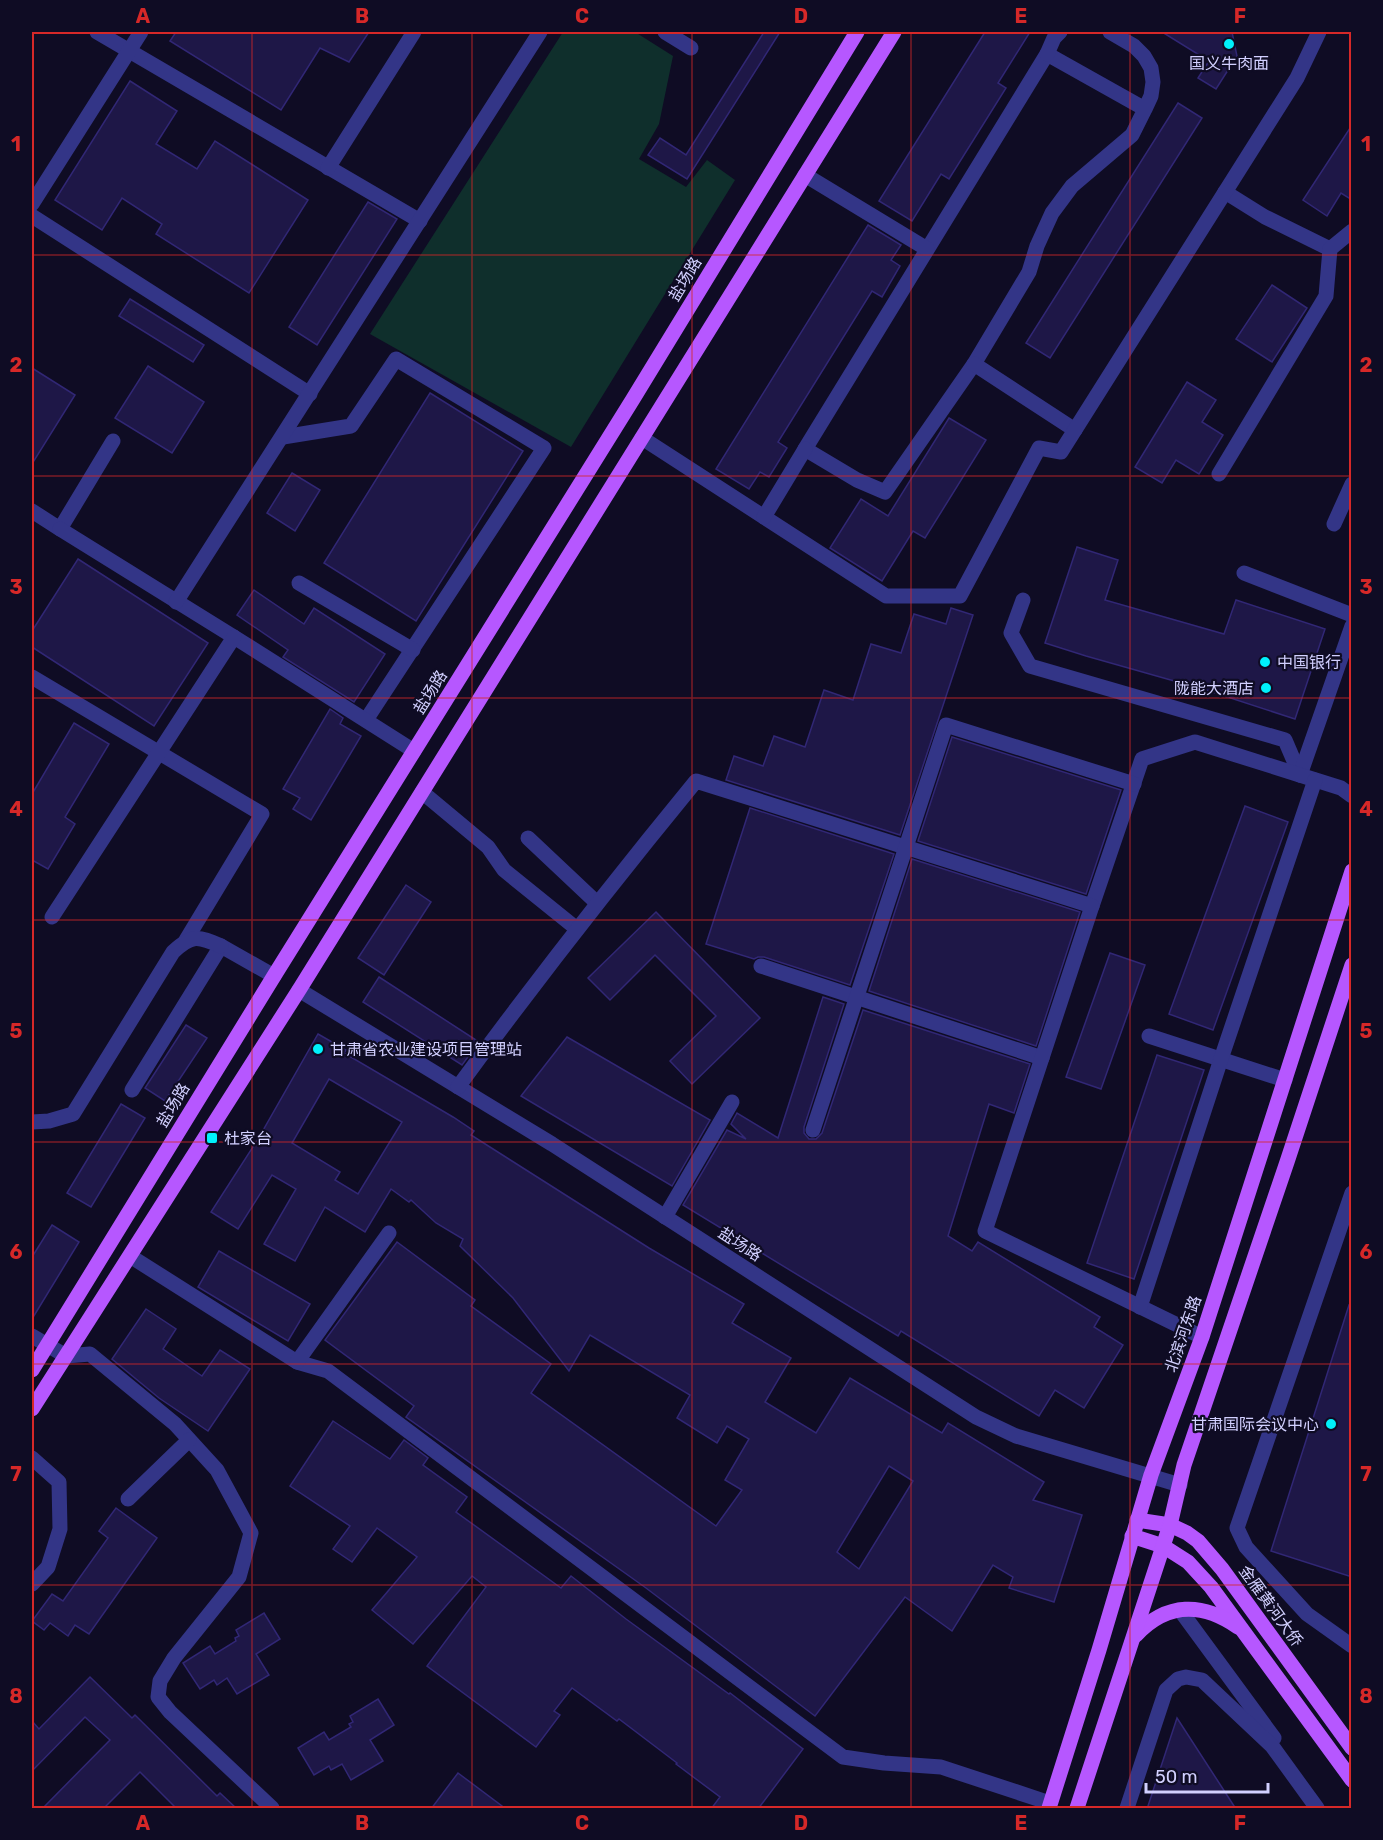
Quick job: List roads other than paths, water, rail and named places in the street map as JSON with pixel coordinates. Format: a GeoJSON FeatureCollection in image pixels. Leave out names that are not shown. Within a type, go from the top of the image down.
{"type":"FeatureCollection","features":[{"type":"Feature","properties":{"kind":"main road","name":"盐场路"},"geometry":{"type":"LineString","coordinates":[[32,1371],[274,976],[633,399],[857,32]]}},
{"type":"Feature","properties":{"kind":"main road"},"geometry":{"type":"LineString","coordinates":[[32,1409],[299,990],[894,32]]}},
{"type":"Feature","properties":{"kind":"main road","name":"北滨河东路"},"geometry":{"type":"LineString","coordinates":[[1049,1806],[1099,1650],[1151,1475],[1202,1336],[1352,871]]}},
{"type":"Feature","properties":{"kind":"main road"},"geometry":{"type":"LineString","coordinates":[[1077,1809],[1170,1525],[1184,1465],[1352,965]]}},
{"type":"Feature","properties":{"kind":"main road","name":"金雁黄河大侨"},"geometry":{"type":"LineString","coordinates":[[1137,1520],[1170,1525],[1198,1540],[1222,1569],[1352,1748]]}},
{"type":"Feature","properties":{"kind":"main road"},"geometry":{"type":"LineString","coordinates":[[1132,1536],[1163,1546],[1188,1562],[1211,1587],[1352,1780]]}},
{"type":"Feature","properties":{"kind":"main road"},"geometry":{"type":"LineString","coordinates":[[1134,1638],[1153,1620],[1180,1610],[1193,1609],[1208,1611],[1245,1632]]}},
{"type":"Feature","properties":{"kind":"street"},"geometry":{"type":"LineString","coordinates":[[97,32],[420,221]]}},
{"type":"Feature","properties":{"kind":"street"},"geometry":{"type":"LineString","coordinates":[[32,204],[141,32]]}},
{"type":"Feature","properties":{"kind":"street"},"geometry":{"type":"LineString","coordinates":[[328,168],[414,32]]}},
{"type":"Feature","properties":{"kind":"street"},"geometry":{"type":"LineString","coordinates":[[176,602],[540,32]]}},
{"type":"Feature","properties":{"kind":"street"},"geometry":{"type":"LineString","coordinates":[[665,32],[691,48]]}},
{"type":"Feature","properties":{"kind":"street"},"geometry":{"type":"LineString","coordinates":[[764,517],[1047,54],[1054,38],[1060,32]]}},
{"type":"Feature","properties":{"kind":"street"},"geometry":{"type":"LineString","coordinates":[[805,449],[857,480],[885,492],[974,364],[1029,272],[1052,213],[1072,186],[1132,135],[1145,109],[1152,89],[1151,68],[1134,46],[1110,32]]}},
{"type":"Feature","properties":{"kind":"street"},"geometry":{"type":"LineString","coordinates":[[642,438],[886,597],[960,596],[1039,448],[1061,452],[1297,78],[1319,32]]}},
{"type":"Feature","properties":{"kind":"street"},"geometry":{"type":"LineString","coordinates":[[1047,54],[1145,109]]}},
{"type":"Feature","properties":{"kind":"street"},"geometry":{"type":"LineString","coordinates":[[805,175],[927,249]]}},
{"type":"Feature","properties":{"kind":"street"},"geometry":{"type":"LineString","coordinates":[[1225,192],[1265,217],[1330,249]]}},
{"type":"Feature","properties":{"kind":"street"},"geometry":{"type":"LineString","coordinates":[[32,216],[310,393]]}},
{"type":"Feature","properties":{"kind":"street"},"geometry":{"type":"LineString","coordinates":[[1219,474],[1326,296],[1330,249],[1352,231]]}},
{"type":"Feature","properties":{"kind":"street"},"geometry":{"type":"LineString","coordinates":[[283,436],[351,426],[396,358],[544,448],[366,720]]}},
{"type":"Feature","properties":{"kind":"street"},"geometry":{"type":"LineString","coordinates":[[974,364],[1075,430]]}},
{"type":"Feature","properties":{"kind":"street"},"geometry":{"type":"LineString","coordinates":[[60,529],[113,441]]}},
{"type":"Feature","properties":{"kind":"street"},"geometry":{"type":"LineString","coordinates":[[1334,524],[1352,484]]}},
{"type":"Feature","properties":{"kind":"street"},"geometry":{"type":"LineString","coordinates":[[32,511],[414,751]]}},
{"type":"Feature","properties":{"kind":"street"},"geometry":{"type":"LineString","coordinates":[[1244,573],[1352,615]]}},
{"type":"Feature","properties":{"kind":"street"},"geometry":{"type":"LineString","coordinates":[[299,584],[413,650]]}},
{"type":"Feature","properties":{"kind":"street"},"geometry":{"type":"LineString","coordinates":[[1023,600],[1011,633],[1030,666],[1286,740],[1307,777]]}},
{"type":"Feature","properties":{"kind":"street"},"geometry":{"type":"LineString","coordinates":[[1140,1307],[1221,1059],[1352,626]]}},
{"type":"Feature","properties":{"kind":"street"},"geometry":{"type":"LineString","coordinates":[[52,917],[234,637]]}},
{"type":"Feature","properties":{"kind":"street"},"geometry":{"type":"LineString","coordinates":[[32,677],[262,814],[186,940],[173,952],[73,1114],[49,1121],[32,1122]]}},
{"type":"Feature","properties":{"kind":"street"},"geometry":{"type":"LineString","coordinates":[[813,1130],[946,725],[1134,784]]}},
{"type":"Feature","properties":{"kind":"street"},"geometry":{"type":"LineString","coordinates":[[1202,1336],[985,1231],[1142,759],[1195,742],[1341,788],[1352,796]]}},
{"type":"Feature","properties":{"kind":"street"},"geometry":{"type":"LineString","coordinates":[[459,1087],[528,991],[696,781],[1092,906]]}},
{"type":"Feature","properties":{"kind":"street"},"geometry":{"type":"LineString","coordinates":[[422,792],[488,847],[504,870],[577,929]]}},
{"type":"Feature","properties":{"kind":"street"},"geometry":{"type":"LineString","coordinates":[[528,838],[597,903]]}},
{"type":"Feature","properties":{"kind":"street"},"geometry":{"type":"LineString","coordinates":[[186,940],[203,938],[274,976]]}},
{"type":"Feature","properties":{"kind":"street"},"geometry":{"type":"LineString","coordinates":[[132,1090],[221,946]]}},
{"type":"Feature","properties":{"kind":"street"},"geometry":{"type":"LineString","coordinates":[[761,966],[1042,1058]]}},
{"type":"Feature","properties":{"kind":"street","name":"盐场路"},"geometry":{"type":"LineString","coordinates":[[299,990],[552,1144],[976,1417],[1016,1436],[1180,1485]]}},
{"type":"Feature","properties":{"kind":"street"},"geometry":{"type":"LineString","coordinates":[[1149,1036],[1285,1080]]}},
{"type":"Feature","properties":{"kind":"street"},"geometry":{"type":"LineString","coordinates":[[666,1217],[732,1102]]}},
{"type":"Feature","properties":{"kind":"street"},"geometry":{"type":"LineString","coordinates":[[1352,1193],[1237,1528],[1246,1547],[1307,1614],[1352,1646]]}},
{"type":"Feature","properties":{"kind":"street"},"geometry":{"type":"LineString","coordinates":[[297,1362],[389,1233]]}},
{"type":"Feature","properties":{"kind":"street"},"geometry":{"type":"LineString","coordinates":[[130,1256],[297,1362],[328,1371],[843,1757],[884,1763],[941,1767],[1049,1806]]}},
{"type":"Feature","properties":{"kind":"street"},"geometry":{"type":"LineString","coordinates":[[32,1336],[66,1356],[90,1354],[175,1424],[217,1470],[251,1533],[239,1577],[174,1658],[160,1681],[158,1697],[170,1712],[272,1809]]}},
{"type":"Feature","properties":{"kind":"street"},"geometry":{"type":"LineString","coordinates":[[128,1499],[189,1440]]}},
{"type":"Feature","properties":{"kind":"street"},"geometry":{"type":"LineString","coordinates":[[32,1458],[59,1482],[60,1529],[48,1567],[32,1584]]}},
{"type":"Feature","properties":{"kind":"street"},"geometry":{"type":"LineString","coordinates":[[1180,1610],[1325,1809]]}},
{"type":"Feature","properties":{"kind":"street"},"geometry":{"type":"LineString","coordinates":[[1127,1809],[1166,1690],[1178,1679],[1186,1677],[1202,1680],[1272,1746],[1317,1809]]}},
{"type":"Feature","properties":{"kind":"place","name":"国义牛肉面"},"geometry":{"type":"Point","coordinates":[1229,44]}},
{"type":"Feature","properties":{"kind":"place","name":"中国银行"},"geometry":{"type":"Point","coordinates":[1265,662]}},
{"type":"Feature","properties":{"kind":"place","name":"陇能大酒店"},"geometry":{"type":"Point","coordinates":[1266,688]}},
{"type":"Feature","properties":{"kind":"place","name":"甘肃省农业建设项目管理站"},"geometry":{"type":"Point","coordinates":[318,1049]}},
{"type":"Feature","properties":{"kind":"place","name":"杜家台"},"geometry":{"type":"Point","coordinates":[212,1138]}},
{"type":"Feature","properties":{"kind":"place","name":"甘肃国际会议中心"},"geometry":{"type":"Point","coordinates":[1331,1424]}}]}
